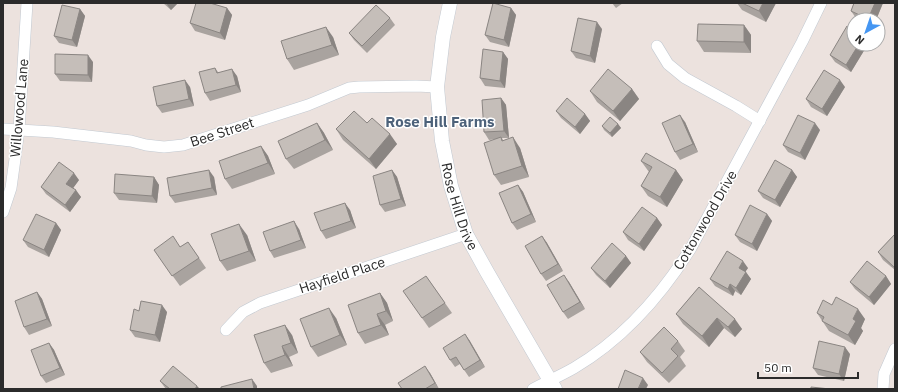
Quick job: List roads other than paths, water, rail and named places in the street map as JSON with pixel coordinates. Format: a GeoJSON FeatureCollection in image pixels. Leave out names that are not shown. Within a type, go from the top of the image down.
{"type":"FeatureCollection","features":[{"type":"Feature","properties":{"kind":"street","name":"Willowood Lane"},"geometry":{"type":"LineString","coordinates":[[3,212],[11,188],[19,130],[27,3]]}},
{"type":"Feature","properties":{"kind":"street","name":"Rose Hill Drive"},"geometry":{"type":"LineString","coordinates":[[450,3],[443,37],[437,88],[442,141],[447,170],[466,234],[552,385]]}},
{"type":"Feature","properties":{"kind":"street","name":"Cottonwood Drive"},"geometry":{"type":"LineString","coordinates":[[532,389],[552,385],[609,343],[635,321],[660,293],[691,248],[802,42],[821,3]]}},
{"type":"Feature","properties":{"kind":"street"},"geometry":{"type":"LineString","coordinates":[[657,46],[668,64],[685,78],[760,121]]}},
{"type":"Feature","properties":{"kind":"street","name":"Bee Street"},"geometry":{"type":"LineString","coordinates":[[3,129],[53,132],[131,141],[146,145],[164,147],[183,145],[308,105],[349,88],[416,86],[437,88]]}},
{"type":"Feature","properties":{"kind":"street","name":"Hayfield Place"},"geometry":{"type":"LineString","coordinates":[[226,330],[242,312],[260,303],[466,234]]}},
{"type":"Feature","properties":{"kind":"street"},"geometry":{"type":"LineString","coordinates":[[883,389],[884,374],[895,349]]}},
{"type":"Feature","properties":{"kind":"street"},"geometry":{"type":"LineString","coordinates":[[884,374],[895,378]]}},
{"type":"Feature","properties":{"kind":"district","name":"Rose Hill Farms"},"geometry":{"type":"Point","coordinates":[440,121]}}]}
